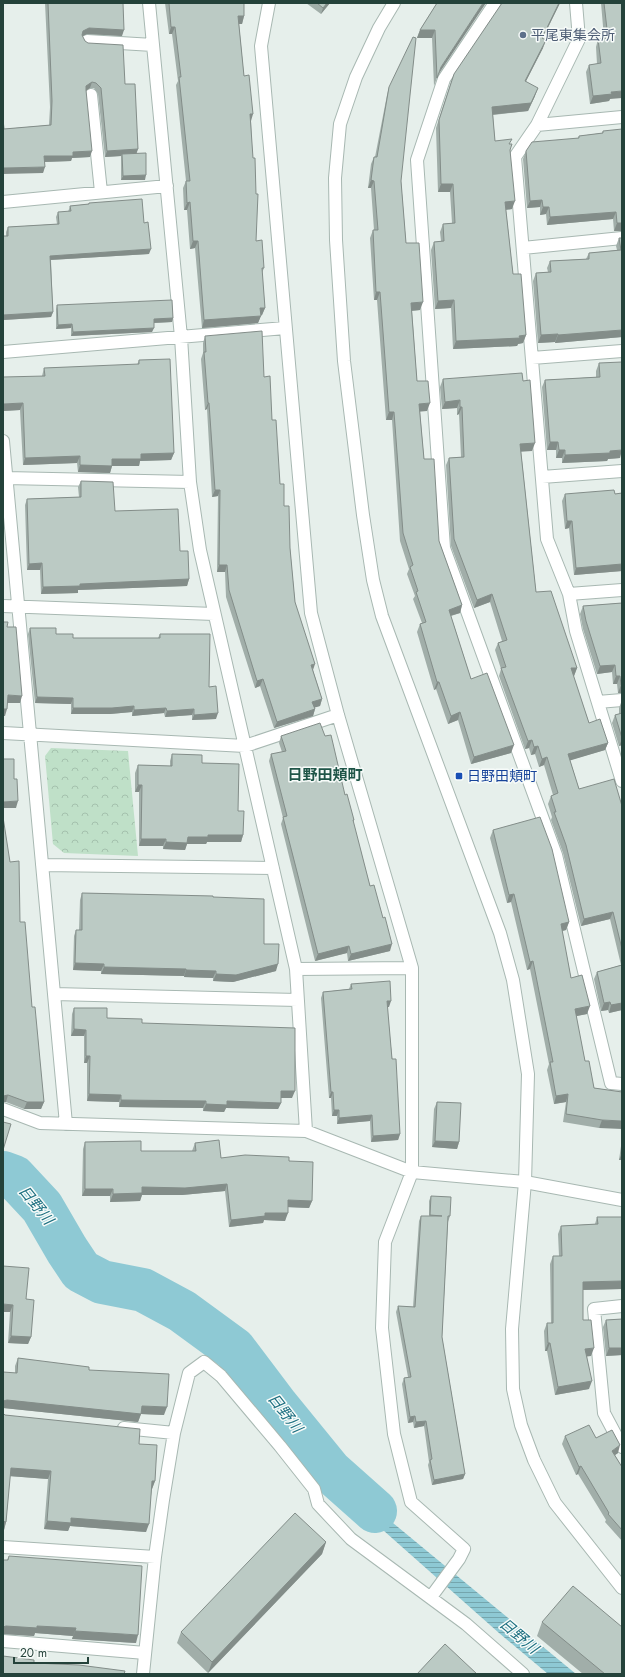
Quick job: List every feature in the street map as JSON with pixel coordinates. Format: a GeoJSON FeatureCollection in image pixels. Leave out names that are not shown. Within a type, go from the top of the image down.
{"type":"FeatureCollection","features":[{"type":"Feature","properties":{"kind":"street"},"geometry":{"type":"LineString","coordinates":[[149,3],[181,337],[190,482],[200,550],[296,969],[306,1130]]}},
{"type":"Feature","properties":{"kind":"street"},"geometry":{"type":"LineString","coordinates":[[269,3],[261,46],[311,612],[338,715],[412,968],[412,1172],[385,1242],[382,1328],[394,1434],[411,1502],[464,1549],[459,1559],[433,1594]]}},
{"type":"Feature","properties":{"kind":"street"},"geometry":{"type":"LineString","coordinates":[[394,3],[379,28],[356,77],[340,124],[334,178],[336,240],[344,361],[363,515],[373,580],[382,616],[500,933],[513,980],[528,1074],[525,1182],[512,1329],[513,1389],[521,1426],[534,1460],[555,1503],[622,1588]]}},
{"type":"Feature","properties":{"kind":"street"},"geometry":{"type":"LineString","coordinates":[[495,3],[444,79],[417,160],[444,548],[556,856],[611,1083],[622,1084]]}},
{"type":"Feature","properties":{"kind":"street"},"geometry":{"type":"LineString","coordinates":[[576,3],[579,39],[537,125],[515,157],[547,539],[569,594],[576,631],[622,781]]}},
{"type":"Feature","properties":{"kind":"street"},"geometry":{"type":"LineString","coordinates":[[87,41],[153,46]]}},
{"type":"Feature","properties":{"kind":"street"},"geometry":{"type":"LineString","coordinates":[[91,95],[101,192]]}},
{"type":"Feature","properties":{"kind":"street"},"geometry":{"type":"LineString","coordinates":[[537,125],[622,117]]}},
{"type":"Feature","properties":{"kind":"street"},"geometry":{"type":"LineString","coordinates":[[3,202],[166,186]]}},
{"type":"Feature","properties":{"kind":"street"},"geometry":{"type":"LineString","coordinates":[[523,248],[622,238]]}},
{"type":"Feature","properties":{"kind":"street"},"geometry":{"type":"LineString","coordinates":[[3,352],[285,328]]}},
{"type":"Feature","properties":{"kind":"street"},"geometry":{"type":"LineString","coordinates":[[532,358],[622,351]]}},
{"type":"Feature","properties":{"kind":"street"},"geometry":{"type":"LineString","coordinates":[[3,441],[66,1124]]}},
{"type":"Feature","properties":{"kind":"street"},"geometry":{"type":"LineString","coordinates":[[542,477],[622,471]]}},
{"type":"Feature","properties":{"kind":"street"},"geometry":{"type":"LineString","coordinates":[[6,478],[190,482]]}},
{"type":"Feature","properties":{"kind":"street"},"geometry":{"type":"LineString","coordinates":[[569,594],[622,590]]}},
{"type":"Feature","properties":{"kind":"street"},"geometry":{"type":"LineString","coordinates":[[3,606],[214,614]]}},
{"type":"Feature","properties":{"kind":"street"},"geometry":{"type":"LineString","coordinates":[[598,702],[622,700]]}},
{"type":"Feature","properties":{"kind":"street"},"geometry":{"type":"LineString","coordinates":[[3,733],[245,746],[338,715]]}},
{"type":"Feature","properties":{"kind":"street"},"geometry":{"type":"LineString","coordinates":[[42,865],[273,868]]}},
{"type":"Feature","properties":{"kind":"street"},"geometry":{"type":"LineString","coordinates":[[296,969],[412,968]]}},
{"type":"Feature","properties":{"kind":"street"},"geometry":{"type":"LineString","coordinates":[[54,994],[298,1000]]}},
{"type":"Feature","properties":{"kind":"street"},"geometry":{"type":"LineString","coordinates":[[3,1109],[40,1123],[306,1130],[412,1172],[525,1182],[622,1200]]}},
{"type":"Feature","properties":{"kind":"street"},"geometry":{"type":"LineString","coordinates":[[622,1306],[594,1309],[604,1413],[622,1447]]}},
{"type":"Feature","properties":{"kind":"street"},"geometry":{"type":"LineString","coordinates":[[144,1674],[155,1557],[174,1433],[189,1373],[204,1362],[221,1376],[280,1446],[314,1489],[318,1504],[351,1539],[433,1594],[523,1674]]}},
{"type":"Feature","properties":{"kind":"street"},"geometry":{"type":"LineString","coordinates":[[112,1427],[174,1433]]}},
{"type":"Feature","properties":{"kind":"street"},"geometry":{"type":"LineString","coordinates":[[3,1547],[155,1557]]}},
{"type":"Feature","properties":{"kind":"street"},"geometry":{"type":"LineString","coordinates":[[3,1641],[146,1654]]}},
{"type":"Feature","properties":{"kind":"green space"},"geometry":{"type":"Polygon","coordinates":[[[51,748],[128,751],[138,856],[64,853],[53,844],[45,756],[51,748]]]}},
{"type":"Feature","properties":{"kind":"water"},"geometry":{"type":"Polygon","coordinates":[[[330,1471],[576,1674],[548,1674],[499,1633],[357,1507],[330,1471]]]}},
{"type":"Feature","properties":{"kind":"building"},"geometry":{"type":"Polygon","coordinates":[[[48,3],[123,3],[124,30],[89,28],[83,31],[82,35],[88,43],[123,45],[125,84],[135,84],[138,149],[107,151],[101,88],[96,83],[92,82],[86,86],[86,90],[92,151],[73,152],[73,156],[44,156],[45,167],[3,168],[3,119],[4,129],[51,125],[52,101],[48,3]]]}},
{"type":"Feature","properties":{"kind":"building"},"geometry":{"type":"Polygon","coordinates":[[[169,3],[244,3],[244,16],[238,16],[244,76],[249,75],[253,114],[250,114],[253,158],[255,158],[256,194],[258,194],[256,241],[262,240],[264,268],[262,268],[265,308],[260,308],[261,316],[204,320],[198,241],[193,241],[190,202],[187,203],[186,181],[190,181],[179,77],[181,77],[175,27],[171,27],[169,3]]]}},
{"type":"Feature","properties":{"kind":"building"},"geometry":{"type":"Polygon","coordinates":[[[317,3],[327,3],[323,8],[317,3]]]}},
{"type":"Feature","properties":{"kind":"building"},"geometry":{"type":"Polygon","coordinates":[[[437,3],[483,3],[441,67],[437,78],[435,30],[420,30],[437,3]]]}},
{"type":"Feature","properties":{"kind":"building"},"geometry":{"type":"Polygon","coordinates":[[[502,3],[559,3],[542,38],[546,40],[525,81],[538,88],[531,103],[492,107],[495,141],[512,139],[509,144],[512,144],[510,150],[515,201],[505,202],[513,274],[521,274],[526,335],[519,336],[520,338],[456,341],[454,300],[438,301],[434,242],[444,241],[443,224],[455,223],[453,184],[441,184],[439,120],[454,74],[502,3]]]}},
{"type":"Feature","properties":{"kind":"building"},"geometry":{"type":"Polygon","coordinates":[[[604,3],[622,3],[622,91],[611,92],[612,94],[593,96],[589,65],[601,63],[598,39],[608,38],[604,3]]]}},
{"type":"Feature","properties":{"kind":"building"},"geometry":{"type":"Polygon","coordinates":[[[413,37],[416,38],[401,181],[406,243],[419,243],[423,302],[411,303],[417,381],[428,381],[430,403],[419,404],[424,459],[434,459],[439,541],[462,605],[449,610],[471,679],[487,673],[514,745],[474,757],[460,712],[451,716],[439,682],[437,682],[420,624],[426,622],[416,592],[418,591],[410,567],[413,565],[403,533],[394,412],[389,412],[380,292],[376,292],[373,230],[378,230],[374,181],[371,180],[374,157],[377,157],[389,87],[413,37]]]}},
{"type":"Feature","properties":{"kind":"building"},"geometry":{"type":"Polygon","coordinates":[[[622,129],[622,223],[617,223],[616,212],[550,217],[549,207],[543,207],[542,200],[530,201],[526,151],[532,142],[579,138],[579,136],[622,129]]]}},
{"type":"Feature","properties":{"kind":"building"},"geometry":{"type":"Polygon","coordinates":[[[146,153],[146,175],[123,176],[122,154],[146,153]]]}},
{"type":"Feature","properties":{"kind":"building"},"geometry":{"type":"Polygon","coordinates":[[[142,199],[144,223],[148,222],[151,249],[50,256],[53,312],[3,315],[3,236],[8,236],[8,227],[59,224],[58,212],[71,211],[70,206],[142,199]]]}},
{"type":"Feature","properties":{"kind":"building"},"geometry":{"type":"Polygon","coordinates":[[[619,238],[622,238],[622,330],[541,335],[536,273],[551,272],[550,261],[589,259],[589,253],[621,250],[619,238]]]}},
{"type":"Feature","properties":{"kind":"building"},"geometry":{"type":"Polygon","coordinates":[[[172,300],[173,318],[154,319],[154,328],[73,332],[72,324],[58,325],[57,305],[172,300]]]}},
{"type":"Feature","properties":{"kind":"building"},"geometry":{"type":"Polygon","coordinates":[[[262,331],[264,377],[270,376],[272,420],[276,420],[280,484],[284,484],[284,506],[289,506],[290,548],[295,602],[315,664],[311,665],[322,699],[312,702],[315,709],[277,722],[263,679],[257,681],[229,590],[227,565],[219,565],[220,490],[215,490],[204,352],[206,352],[205,336],[262,331]]]}},
{"type":"Feature","properties":{"kind":"building"},"geometry":{"type":"Polygon","coordinates":[[[170,359],[174,453],[141,454],[141,459],[112,459],[112,466],[80,465],[80,456],[25,458],[23,403],[3,404],[3,377],[45,376],[44,368],[139,364],[139,360],[170,359]]]}},
{"type":"Feature","properties":{"kind":"building"},"geometry":{"type":"Polygon","coordinates":[[[622,362],[622,450],[610,451],[610,453],[565,455],[565,450],[559,450],[558,442],[550,442],[545,380],[600,377],[599,363],[622,362]]]}},
{"type":"Feature","properties":{"kind":"building"},"geometry":{"type":"Polygon","coordinates":[[[522,373],[523,381],[530,380],[535,443],[520,444],[536,592],[551,591],[577,668],[571,668],[589,723],[600,719],[608,743],[568,754],[579,789],[614,779],[622,806],[622,949],[613,912],[584,919],[566,845],[554,812],[556,812],[551,796],[558,793],[547,757],[542,759],[538,746],[534,747],[532,740],[528,741],[501,668],[506,667],[498,643],[507,640],[492,594],[477,600],[454,539],[449,458],[464,457],[462,407],[460,407],[460,400],[445,402],[443,379],[522,373]]]}},
{"type":"Feature","properties":{"kind":"building"},"geometry":{"type":"Polygon","coordinates":[[[81,481],[113,482],[115,511],[178,509],[180,551],[188,551],[189,579],[43,587],[42,563],[29,564],[27,499],[81,497],[81,481]]]}},
{"type":"Feature","properties":{"kind":"building"},"geometry":{"type":"Polygon","coordinates":[[[614,490],[615,494],[622,493],[622,564],[576,568],[572,521],[567,521],[565,494],[614,490]]]}},
{"type":"Feature","properties":{"kind":"building"},"geometry":{"type":"Polygon","coordinates":[[[622,603],[621,685],[620,676],[616,676],[615,665],[600,666],[586,621],[583,606],[622,603]]]}},
{"type":"Feature","properties":{"kind":"building"},"geometry":{"type":"Polygon","coordinates":[[[3,622],[8,622],[7,627],[16,627],[22,696],[8,695],[7,709],[3,709],[3,622]]]}},
{"type":"Feature","properties":{"kind":"building"},"geometry":{"type":"Polygon","coordinates":[[[30,628],[56,628],[56,634],[73,634],[73,638],[160,638],[160,634],[210,634],[209,687],[216,686],[218,713],[194,715],[194,709],[167,711],[166,708],[134,710],[134,706],[112,708],[73,708],[73,698],[37,697],[30,628]]]}},
{"type":"Feature","properties":{"kind":"building"},"geometry":{"type":"Polygon","coordinates":[[[622,713],[622,738],[615,715],[622,713]]]}},
{"type":"Feature","properties":{"kind":"building"},"geometry":{"type":"Polygon","coordinates":[[[320,723],[325,736],[331,735],[345,795],[347,794],[370,886],[374,885],[392,944],[351,954],[349,946],[318,954],[283,817],[287,816],[271,754],[286,751],[281,736],[320,723]]]}},
{"type":"Feature","properties":{"kind":"building"},"geometry":{"type":"Polygon","coordinates":[[[172,754],[202,755],[202,763],[239,764],[238,811],[244,811],[243,835],[208,835],[208,837],[188,837],[187,843],[166,842],[166,839],[141,839],[142,785],[138,785],[138,765],[172,766],[172,754]]]}},
{"type":"Feature","properties":{"kind":"building"},"geometry":{"type":"Polygon","coordinates":[[[3,759],[14,759],[14,779],[17,779],[18,801],[3,802],[3,759]]]}},
{"type":"Feature","properties":{"kind":"building"},"geometry":{"type":"Polygon","coordinates":[[[3,817],[10,862],[19,861],[20,922],[25,922],[32,1007],[35,1007],[44,1102],[27,1102],[8,1095],[3,1096],[3,817]]]}},
{"type":"Feature","properties":{"kind":"building"},"geometry":{"type":"Polygon","coordinates":[[[540,817],[552,849],[569,922],[561,924],[571,978],[582,975],[590,1006],[575,1009],[585,1061],[589,1061],[594,1088],[622,1092],[622,1121],[602,1120],[566,1114],[568,1094],[556,1096],[550,1062],[553,1062],[533,961],[530,962],[514,894],[509,895],[493,830],[540,817]]]}},
{"type":"Feature","properties":{"kind":"building"},"geometry":{"type":"Polygon","coordinates":[[[82,893],[213,896],[264,899],[264,944],[279,944],[278,964],[236,975],[216,974],[216,971],[104,967],[104,964],[75,963],[76,930],[82,930],[82,893]]]}},
{"type":"Feature","properties":{"kind":"building"},"geometry":{"type":"Polygon","coordinates":[[[622,965],[622,1003],[611,1005],[610,1002],[604,1003],[597,972],[622,965]]]}},
{"type":"Feature","properties":{"kind":"building"},"geometry":{"type":"Polygon","coordinates":[[[390,981],[391,1001],[387,1001],[392,1059],[396,1059],[400,1134],[373,1136],[372,1115],[339,1118],[339,1110],[334,1110],[333,1092],[331,1092],[323,992],[352,989],[351,984],[390,981]]]}},
{"type":"Feature","properties":{"kind":"building"},"geometry":{"type":"Polygon","coordinates":[[[74,1008],[107,1008],[107,1018],[142,1019],[142,1023],[295,1028],[295,1091],[281,1091],[281,1103],[227,1101],[227,1105],[206,1104],[206,1101],[121,1100],[121,1095],[89,1094],[90,1056],[86,1056],[86,1030],[74,1029],[74,1008]]]}},
{"type":"Feature","properties":{"kind":"building"},"geometry":{"type":"Polygon","coordinates":[[[437,1102],[461,1103],[459,1142],[435,1141],[437,1102]]]}},
{"type":"Feature","properties":{"kind":"building"},"geometry":{"type":"Polygon","coordinates":[[[3,1122],[11,1124],[3,1150],[3,1122]]]}},
{"type":"Feature","properties":{"kind":"building"},"geometry":{"type":"Polygon","coordinates":[[[219,1140],[221,1158],[245,1155],[289,1157],[289,1161],[313,1162],[312,1201],[288,1200],[288,1213],[265,1213],[265,1216],[231,1220],[227,1184],[185,1188],[142,1187],[142,1193],[113,1194],[113,1189],[85,1189],[85,1142],[141,1141],[141,1151],[196,1151],[195,1143],[219,1140]]]}},
{"type":"Feature","properties":{"kind":"building"},"geometry":{"type":"Polygon","coordinates":[[[431,1196],[451,1197],[450,1216],[448,1216],[442,1337],[465,1474],[434,1480],[430,1460],[432,1459],[426,1421],[416,1422],[415,1416],[410,1417],[404,1378],[411,1377],[398,1306],[415,1307],[421,1216],[442,1216],[430,1215],[431,1196]]]}},
{"type":"Feature","properties":{"kind":"building"},"geometry":{"type":"Polygon","coordinates":[[[597,1217],[622,1217],[622,1281],[583,1282],[583,1320],[591,1320],[594,1348],[585,1349],[592,1381],[558,1387],[550,1343],[548,1343],[547,1323],[553,1323],[553,1256],[562,1256],[561,1226],[598,1224],[597,1217]]]}},
{"type":"Feature","properties":{"kind":"building"},"geometry":{"type":"Polygon","coordinates":[[[3,1266],[29,1268],[26,1299],[34,1300],[31,1337],[11,1336],[13,1305],[3,1304],[3,1266]]]}},
{"type":"Feature","properties":{"kind":"building"},"geometry":{"type":"Polygon","coordinates":[[[622,1319],[622,1348],[609,1348],[606,1320],[622,1319]]]}},
{"type":"Feature","properties":{"kind":"building"},"geometry":{"type":"Polygon","coordinates":[[[18,1358],[89,1367],[89,1370],[169,1374],[167,1407],[142,1406],[141,1414],[7,1400],[3,1401],[3,1372],[17,1373],[18,1358]]]}},
{"type":"Feature","properties":{"kind":"building"},"geometry":{"type":"Polygon","coordinates":[[[3,1413],[5,1415],[140,1429],[139,1444],[157,1445],[155,1481],[152,1481],[149,1524],[71,1518],[71,1523],[47,1521],[51,1471],[11,1468],[6,1522],[3,1521],[3,1413]]]}},
{"type":"Feature","properties":{"kind":"building"},"geometry":{"type":"Polygon","coordinates":[[[589,1425],[596,1438],[612,1430],[620,1445],[612,1451],[622,1467],[622,1530],[608,1514],[609,1513],[581,1466],[579,1467],[565,1436],[589,1425]]]}},
{"type":"Feature","properties":{"kind":"building"},"geometry":{"type":"Polygon","coordinates":[[[295,1513],[326,1542],[212,1662],[181,1632],[295,1513]]]}},
{"type":"Feature","properties":{"kind":"building"},"geometry":{"type":"Polygon","coordinates":[[[9,1556],[142,1566],[138,1635],[75,1631],[76,1628],[37,1626],[37,1628],[3,1627],[3,1560],[8,1560],[9,1556]]]}},
{"type":"Feature","properties":{"kind":"building"},"geometry":{"type":"Polygon","coordinates":[[[573,1586],[622,1627],[622,1674],[605,1674],[542,1622],[573,1586]]]}},
{"type":"Feature","properties":{"kind":"building"},"geometry":{"type":"Polygon","coordinates":[[[445,1644],[477,1674],[417,1674],[445,1644]]]}},
{"type":"Feature","properties":{"kind":"building"},"geometry":{"type":"Polygon","coordinates":[[[3,1656],[34,1660],[34,1663],[79,1665],[125,1671],[124,1674],[3,1674],[3,1656]]]}},
{"type":"Feature","properties":{"kind":"waterway","name":"日野川"},"geometry":{"type":"LineString","coordinates":[[3,1173],[14,1177],[42,1207],[81,1271],[102,1282],[143,1290],[182,1311],[234,1349],[277,1406],[330,1471],[375,1511]]}},
{"type":"Feature","properties":{"kind":"place","name":"平尾東集会所"},"geometry":{"type":"Point","coordinates":[523,35]}},
{"type":"Feature","properties":{"kind":"place","name":"日野田頬町"},"geometry":{"type":"Point","coordinates":[459,776]}},
{"type":"Feature","properties":{"kind":"district","name":"日野田頬町"},"geometry":{"type":"Point","coordinates":[325,775]}}]}
